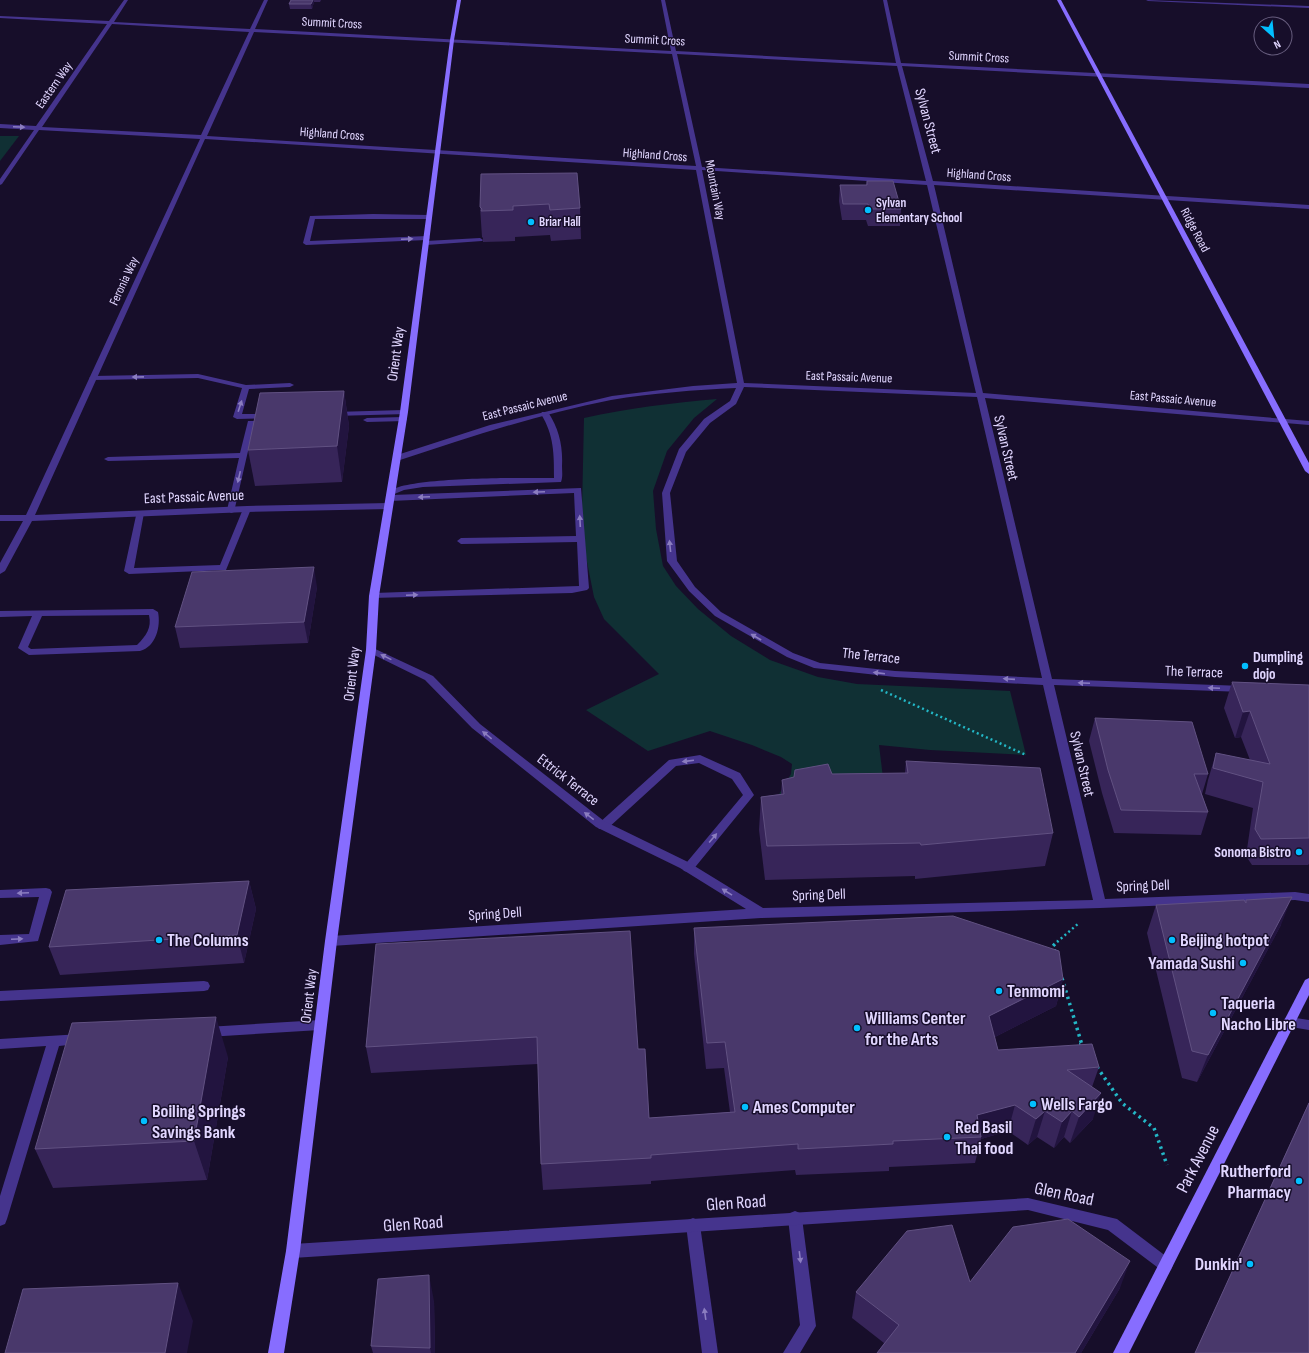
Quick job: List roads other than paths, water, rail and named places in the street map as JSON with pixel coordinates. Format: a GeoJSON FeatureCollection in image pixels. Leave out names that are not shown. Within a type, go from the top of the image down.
{"type":"FeatureCollection","features":[{"type":"Feature","properties":{"kind":"street","name":"Eastern Way"},"geometry":{"type":"LineString","coordinates":[[0,183],[126,0]]}},
{"type":"Feature","properties":{"kind":"street","name":"Feronia Way"},"geometry":{"type":"LineString","coordinates":[[0,570],[29,518],[266,0]]}},
{"type":"Feature","properties":{"kind":"street","name":"Orient Way"},"geometry":{"type":"LineString","coordinates":[[276,1353],[293,1251],[320,1025],[371,650],[374,596],[397,458],[427,241],[452,40],[459,0]]}},
{"type":"Feature","properties":{"kind":"street","name":"Mountain Way"},"geometry":{"type":"LineString","coordinates":[[663,0],[699,168],[741,385]]}},
{"type":"Feature","properties":{"kind":"street","name":"Sylvan Street"},"geometry":{"type":"LineString","coordinates":[[885,0],[898,64],[930,183],[1100,904]]}},
{"type":"Feature","properties":{"kind":"street","name":"Ridge Road"},"geometry":{"type":"LineString","coordinates":[[1059,0],[1166,198],[1309,471]]}},
{"type":"Feature","properties":{"kind":"street"},"geometry":{"type":"LineString","coordinates":[[1148,0],[1309,7]]}},
{"type":"Feature","properties":{"kind":"street","name":"Summit Cross"},"geometry":{"type":"LineString","coordinates":[[0,17],[1309,86]]}},
{"type":"Feature","properties":{"kind":"street","name":"Highland Cross"},"geometry":{"type":"LineString","coordinates":[[0,126],[203,137],[1309,207]]}},
{"type":"Feature","properties":{"kind":"street"},"geometry":{"type":"LineString","coordinates":[[429,217],[312,217],[306,243],[386,240],[480,240]]}},
{"type":"Feature","properties":{"kind":"street"},"geometry":{"type":"LineString","coordinates":[[92,378],[198,376],[246,387],[290,385]]}},
{"type":"Feature","properties":{"kind":"street","name":"East Passaic Avenue"},"geometry":{"type":"LineString","coordinates":[[397,458],[493,427],[612,398],[693,388],[741,385],[979,395],[1282,422],[1309,423]]}},
{"type":"Feature","properties":{"kind":"street","name":"The Terrace"},"geometry":{"type":"LineString","coordinates":[[741,385],[733,402],[707,421],[682,451],[666,493],[672,561],[697,594],[724,618],[790,656],[818,666],[894,674],[1048,682],[1254,689]]}},
{"type":"Feature","properties":{"kind":"street"},"geometry":{"type":"LineString","coordinates":[[231,510],[251,423],[276,419],[236,417],[246,387]]}},
{"type":"Feature","properties":{"kind":"street"},"geometry":{"type":"LineString","coordinates":[[324,414],[403,415]]}},
{"type":"Feature","properties":{"kind":"street"},"geometry":{"type":"LineString","coordinates":[[390,499],[402,488],[423,484],[558,480],[558,445],[553,425],[545,414]]}},
{"type":"Feature","properties":{"kind":"street"},"geometry":{"type":"LineString","coordinates":[[331,421],[403,415]]}},
{"type":"Feature","properties":{"kind":"street"},"geometry":{"type":"LineString","coordinates":[[108,459],[244,455]]}},
{"type":"Feature","properties":{"kind":"street","name":"East Passaic Avenue"},"geometry":{"type":"LineString","coordinates":[[0,518],[231,510],[390,499],[578,490],[581,539]]}},
{"type":"Feature","properties":{"kind":"street"},"geometry":{"type":"LineString","coordinates":[[140,513],[129,571],[223,568],[246,509]]}},
{"type":"Feature","properties":{"kind":"street"},"geometry":{"type":"LineString","coordinates":[[374,596],[572,590],[584,588],[581,539],[461,541]]}},
{"type":"Feature","properties":{"kind":"street"},"geometry":{"type":"LineString","coordinates":[[0,614],[153,612],[156,622],[151,636],[140,648],[29,652],[23,648],[38,614]]}},
{"type":"Feature","properties":{"kind":"street","name":"Ettrick Terrace"},"geometry":{"type":"LineString","coordinates":[[371,650],[429,678],[476,726],[603,826],[688,868],[760,913]]}},
{"type":"Feature","properties":{"kind":"street"},"geometry":{"type":"LineString","coordinates":[[603,826],[673,763],[700,760],[736,776],[749,795],[688,868]]}},
{"type":"Feature","properties":{"kind":"street"},"geometry":{"type":"LineString","coordinates":[[0,894],[46,892],[34,938],[0,940]]}},
{"type":"Feature","properties":{"kind":"street","name":"Spring Dell"},"geometry":{"type":"LineString","coordinates":[[331,941],[760,913],[1100,904],[1295,896],[1309,898]]}},
{"type":"Feature","properties":{"kind":"street","name":"Park Avenue"},"geometry":{"type":"LineString","coordinates":[[1121,1353],[1309,983]]}},
{"type":"Feature","properties":{"kind":"street"},"geometry":{"type":"LineString","coordinates":[[0,996],[204,986]]}},
{"type":"Feature","properties":{"kind":"street"},"geometry":{"type":"LineString","coordinates":[[1289,1022],[1309,1024]]}},
{"type":"Feature","properties":{"kind":"street"},"geometry":{"type":"LineString","coordinates":[[193,1033],[320,1025]]}},
{"type":"Feature","properties":{"kind":"street"},"geometry":{"type":"LineString","coordinates":[[0,1044],[92,1039]]}},
{"type":"Feature","properties":{"kind":"street"},"geometry":{"type":"LineString","coordinates":[[0,1219],[54,1041]]}},
{"type":"Feature","properties":{"kind":"street","name":"Glen Road"},"geometry":{"type":"LineString","coordinates":[[293,1251],[1028,1204],[1112,1224],[1166,1265]]}},
{"type":"Feature","properties":{"kind":"street"},"geometry":{"type":"LineString","coordinates":[[791,1353],[808,1326],[795,1218]]}},
{"type":"Feature","properties":{"kind":"street"},"geometry":{"type":"LineString","coordinates":[[693,1225],[710,1353]]}},
{"type":"Feature","properties":{"kind":"place","name":"Sylvan Elementary School"},"geometry":{"type":"Point","coordinates":[868,210]}},
{"type":"Feature","properties":{"kind":"place","name":"Briar Hall"},"geometry":{"type":"Point","coordinates":[531,222]}},
{"type":"Feature","properties":{"kind":"place","name":"Dumpling dojo"},"geometry":{"type":"Point","coordinates":[1245,666]}},
{"type":"Feature","properties":{"kind":"place","name":"Sonoma Bistro"},"geometry":{"type":"Point","coordinates":[1299,852]}},
{"type":"Feature","properties":{"kind":"place","name":"The Columns"},"geometry":{"type":"Point","coordinates":[159,940]}},
{"type":"Feature","properties":{"kind":"place","name":"Beijing hotpot"},"geometry":{"type":"Point","coordinates":[1172,940]}},
{"type":"Feature","properties":{"kind":"place","name":"Yamada Sushi"},"geometry":{"type":"Point","coordinates":[1243,963]}},
{"type":"Feature","properties":{"kind":"place","name":"Tenmomi"},"geometry":{"type":"Point","coordinates":[999,991]}},
{"type":"Feature","properties":{"kind":"place","name":"Taqueria Nacho Libre"},"geometry":{"type":"Point","coordinates":[1213,1013]}},
{"type":"Feature","properties":{"kind":"place","name":"Williams Center for the Arts"},"geometry":{"type":"Point","coordinates":[857,1028]}},
{"type":"Feature","properties":{"kind":"place","name":"Wells Fargo"},"geometry":{"type":"Point","coordinates":[1033,1104]}},
{"type":"Feature","properties":{"kind":"place","name":"Ames Computer"},"geometry":{"type":"Point","coordinates":[745,1107]}},
{"type":"Feature","properties":{"kind":"place","name":"Boiling Springs Savings Bank"},"geometry":{"type":"Point","coordinates":[144,1121]}},
{"type":"Feature","properties":{"kind":"place","name":"Red Basil Thai food"},"geometry":{"type":"Point","coordinates":[947,1137]}},
{"type":"Feature","properties":{"kind":"place","name":"Rutherford Pharmacy"},"geometry":{"type":"Point","coordinates":[1299,1181]}},
{"type":"Feature","properties":{"kind":"place","name":"Dunkin'"},"geometry":{"type":"Point","coordinates":[1250,1264]}}]}
